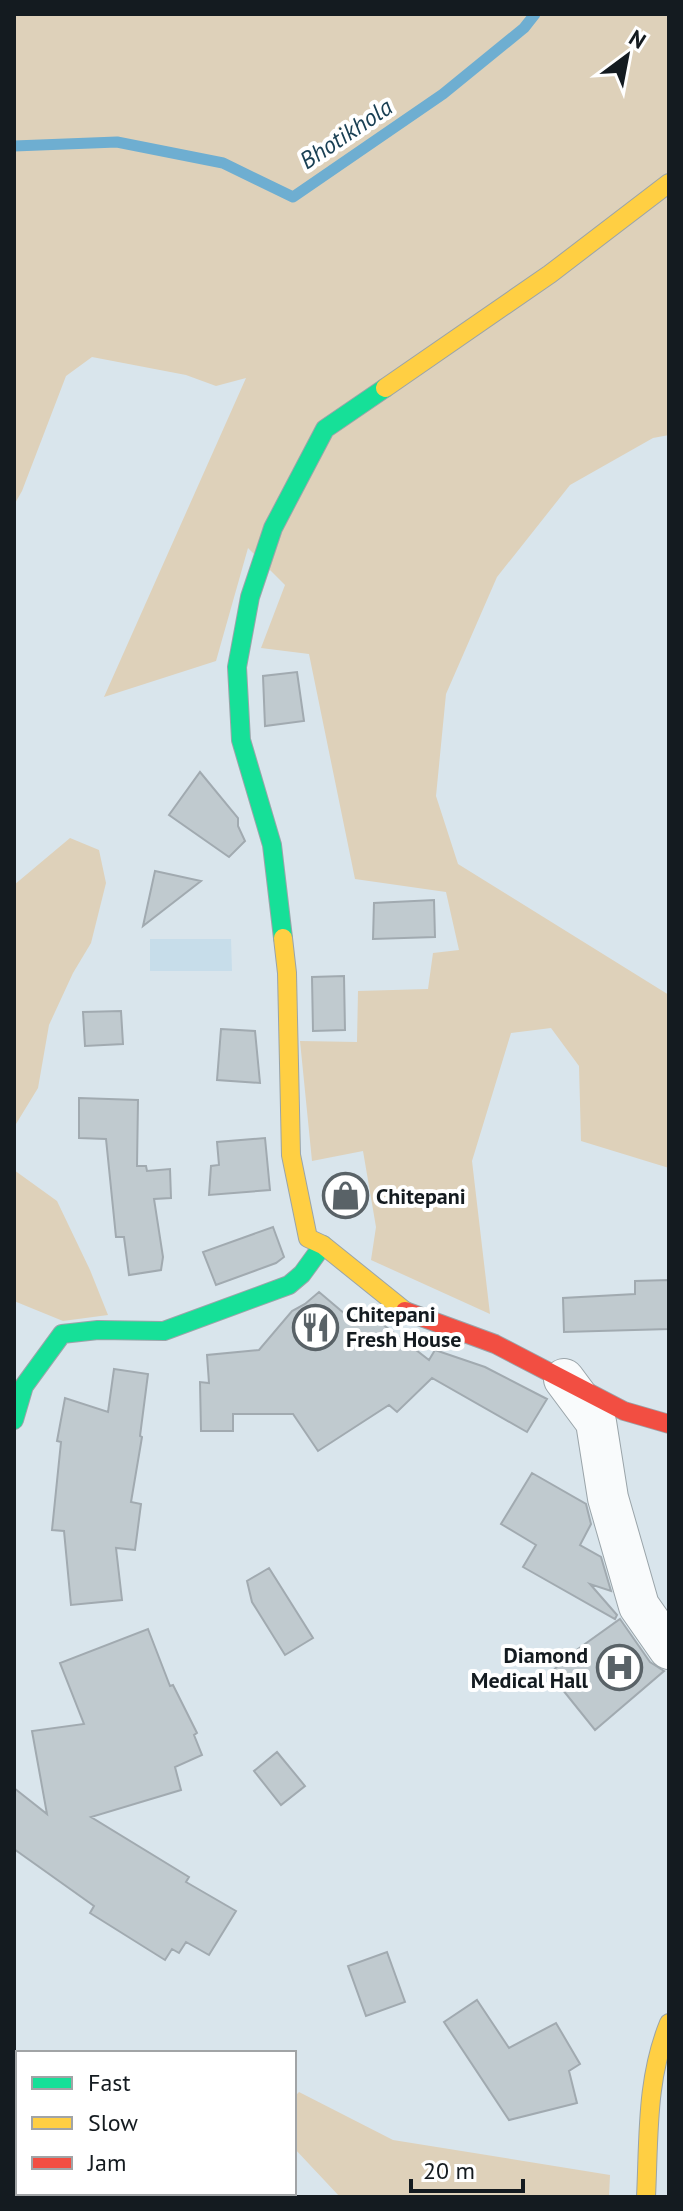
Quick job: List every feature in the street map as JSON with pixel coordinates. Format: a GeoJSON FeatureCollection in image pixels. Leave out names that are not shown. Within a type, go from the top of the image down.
{"type":"FeatureCollection","features":[{"type":"Feature","properties":{"kind":"street"},"geometry":{"type":"LineString","coordinates":[[669,183],[550,274],[325,429],[273,528],[250,597],[237,667],[241,740],[272,845],[287,973],[291,1155],[308,1238],[323,1245],[409,1314],[495,1344],[624,1411],[669,1424]]}},
{"type":"Feature","properties":{"kind":"street"},"geometry":{"type":"LineString","coordinates":[[14,1420],[24,1386],[62,1334],[98,1330],[164,1331],[289,1285],[302,1274],[323,1245]]}},
{"type":"Feature","properties":{"kind":"street"},"geometry":{"type":"LineString","coordinates":[[564,1379],[596,1422],[608,1498],[639,1606],[669,1649]]}},
{"type":"Feature","properties":{"kind":"street"},"geometry":{"type":"LineString","coordinates":[[646,2197],[649,2089],[661,2039],[669,2023]]}},
{"type":"Feature","properties":{"kind":"shaded area"},"geometry":{"type":"Polygon","coordinates":[[[14,14],[669,14],[669,435],[653,438],[570,485],[497,577],[446,694],[436,796],[458,864],[669,995],[669,1168],[581,1141],[579,1066],[551,1028],[511,1033],[472,1161],[490,1314],[371,1260],[376,1227],[363,1151],[312,1161],[300,1041],[357,1042],[358,991],[428,989],[433,953],[459,950],[446,892],[355,879],[309,654],[261,648],[285,585],[248,548],[216,661],[104,697],[246,378],[216,386],[186,375],[92,357],[66,376],[14,505],[14,14]]]}},
{"type":"Feature","properties":{"kind":"shaded area"},"geometry":{"type":"Polygon","coordinates":[[[70,838],[99,850],[106,883],[91,943],[49,1025],[38,1088],[16,1124],[14,1146],[14,885],[70,838]]]}},
{"type":"Feature","properties":{"kind":"shaded area"},"geometry":{"type":"Polygon","coordinates":[[[150,939],[231,939],[232,971],[150,971],[150,939]]]}},
{"type":"Feature","properties":{"kind":"shaded area"},"geometry":{"type":"Polygon","coordinates":[[[14,1170],[57,1201],[108,1315],[63,1321],[14,1301],[14,1170]]]}},
{"type":"Feature","properties":{"kind":"shaded area"},"geometry":{"type":"Polygon","coordinates":[[[299,2092],[393,2140],[610,2175],[609,2197],[340,2197],[296,2150],[296,2095],[299,2092]]]}},
{"type":"Feature","properties":{"kind":"shaded area"},"geometry":{"type":"Polygon","coordinates":[[[274,2195],[275,2197],[161,2197],[274,2195]]]}},
{"type":"Feature","properties":{"kind":"building"},"geometry":{"type":"Polygon","coordinates":[[[297,672],[304,721],[265,726],[263,676],[297,672]]]}},
{"type":"Feature","properties":{"kind":"building"},"geometry":{"type":"Polygon","coordinates":[[[200,772],[238,818],[245,841],[229,857],[169,815],[200,772]]]}},
{"type":"Feature","properties":{"kind":"building"},"geometry":{"type":"Polygon","coordinates":[[[155,871],[201,881],[143,926],[155,871]]]}},
{"type":"Feature","properties":{"kind":"building"},"geometry":{"type":"Polygon","coordinates":[[[434,900],[435,937],[373,939],[374,903],[434,900]]]}},
{"type":"Feature","properties":{"kind":"building"},"geometry":{"type":"Polygon","coordinates":[[[344,976],[345,1030],[313,1031],[312,977],[344,976]]]}},
{"type":"Feature","properties":{"kind":"building"},"geometry":{"type":"Polygon","coordinates":[[[121,1011],[123,1044],[85,1046],[83,1012],[121,1011]]]}},
{"type":"Feature","properties":{"kind":"building"},"geometry":{"type":"Polygon","coordinates":[[[221,1029],[255,1031],[260,1083],[217,1080],[221,1029]]]}},
{"type":"Feature","properties":{"kind":"building"},"geometry":{"type":"Polygon","coordinates":[[[79,1098],[138,1100],[137,1166],[146,1166],[147,1171],[170,1169],[171,1198],[154,1199],[163,1257],[161,1270],[129,1275],[124,1237],[116,1237],[106,1139],[79,1138],[79,1098]]]}},
{"type":"Feature","properties":{"kind":"building"},"geometry":{"type":"Polygon","coordinates":[[[265,1138],[270,1190],[209,1195],[211,1166],[219,1165],[217,1142],[265,1138]]]}},
{"type":"Feature","properties":{"kind":"building"},"geometry":{"type":"Polygon","coordinates":[[[273,1227],[284,1257],[276,1263],[216,1285],[203,1252],[273,1227]]]}},
{"type":"Feature","properties":{"kind":"building"},"geometry":{"type":"Polygon","coordinates":[[[669,1280],[669,1329],[564,1332],[563,1298],[635,1294],[635,1281],[669,1280]]]}},
{"type":"Feature","properties":{"kind":"building"},"geometry":{"type":"Polygon","coordinates":[[[319,1292],[358,1325],[368,1313],[429,1360],[435,1350],[485,1367],[547,1399],[527,1432],[432,1378],[397,1412],[389,1405],[318,1451],[293,1414],[233,1414],[233,1431],[201,1431],[200,1382],[209,1383],[207,1355],[259,1350],[292,1311],[319,1292]]]}},
{"type":"Feature","properties":{"kind":"building"},"geometry":{"type":"Polygon","coordinates":[[[114,1369],[148,1374],[131,1502],[141,1504],[135,1550],[116,1548],[122,1600],[71,1605],[64,1531],[52,1530],[61,1442],[57,1441],[65,1398],[108,1412],[114,1369]]]}},
{"type":"Feature","properties":{"kind":"building"},"geometry":{"type":"Polygon","coordinates":[[[532,1473],[586,1504],[591,1524],[580,1545],[601,1557],[611,1591],[590,1584],[617,1615],[615,1619],[523,1567],[536,1545],[501,1524],[532,1473]]]}},
{"type":"Feature","properties":{"kind":"building"},"geometry":{"type":"Polygon","coordinates":[[[269,1568],[313,1638],[285,1655],[252,1602],[247,1581],[269,1568]]]}},
{"type":"Feature","properties":{"kind":"building"},"geometry":{"type":"Polygon","coordinates":[[[620,1619],[650,1662],[664,1671],[595,1730],[550,1674],[564,1659],[620,1619]]]}},
{"type":"Feature","properties":{"kind":"building"},"geometry":{"type":"Polygon","coordinates":[[[148,1629],[170,1686],[173,1685],[197,1733],[194,1735],[202,1755],[175,1767],[181,1790],[91,1817],[189,1877],[186,1882],[236,1911],[209,1955],[186,1942],[179,1953],[172,1949],[165,1960],[90,1913],[94,1906],[14,1849],[14,1788],[47,1814],[32,1731],[84,1724],[60,1663],[148,1629]]]}},
{"type":"Feature","properties":{"kind":"building"},"geometry":{"type":"Polygon","coordinates":[[[277,1752],[305,1786],[281,1805],[254,1771],[277,1752]]]}},
{"type":"Feature","properties":{"kind":"building"},"geometry":{"type":"Polygon","coordinates":[[[387,1952],[405,2002],[366,2016],[348,1966],[387,1952]]]}},
{"type":"Feature","properties":{"kind":"building"},"geometry":{"type":"Polygon","coordinates":[[[477,2000],[509,2048],[556,2023],[580,2064],[569,2071],[577,2103],[509,2120],[444,2022],[477,2000]]]}},
{"type":"Feature","properties":{"kind":"waterway","name":"Bhotikhola"},"geometry":{"type":"LineString","coordinates":[[14,146],[117,142],[223,163],[293,197],[443,94],[524,28],[535,14]]}},
{"type":"Feature","properties":{"kind":"traffic: fast"},"geometry":{"type":"LineString","coordinates":[[283,938],[272,845],[241,740],[237,667],[250,597],[273,528],[325,429],[385,388]]}},
{"type":"Feature","properties":{"kind":"traffic: fast"},"geometry":{"type":"LineString","coordinates":[[14,1420],[24,1386],[62,1334],[98,1330],[164,1331],[289,1285],[302,1274],[323,1245]]}},
{"type":"Feature","properties":{"kind":"traffic: slow"},"geometry":{"type":"LineString","coordinates":[[385,388],[550,274],[669,183]]}},
{"type":"Feature","properties":{"kind":"traffic: slow"},"geometry":{"type":"LineString","coordinates":[[283,938],[287,973],[291,1155],[308,1238],[323,1245],[405,1311]]}},
{"type":"Feature","properties":{"kind":"traffic: slow"},"geometry":{"type":"LineString","coordinates":[[646,2197],[652,2087],[669,2023]]}},
{"type":"Feature","properties":{"kind":"traffic: jam"},"geometry":{"type":"LineString","coordinates":[[405,1311],[495,1344],[624,1411],[669,1424]]}},
{"type":"Feature","properties":{"kind":"place","name":"Chitepani"},"geometry":{"type":"Point","coordinates":[345,1196]}},
{"type":"Feature","properties":{"kind":"place","name":"Chitepani Fresh House"},"geometry":{"type":"Point","coordinates":[315,1327]}},
{"type":"Feature","properties":{"kind":"place","name":"Diamond Medical Hall"},"geometry":{"type":"Point","coordinates":[619,1668]}}]}
